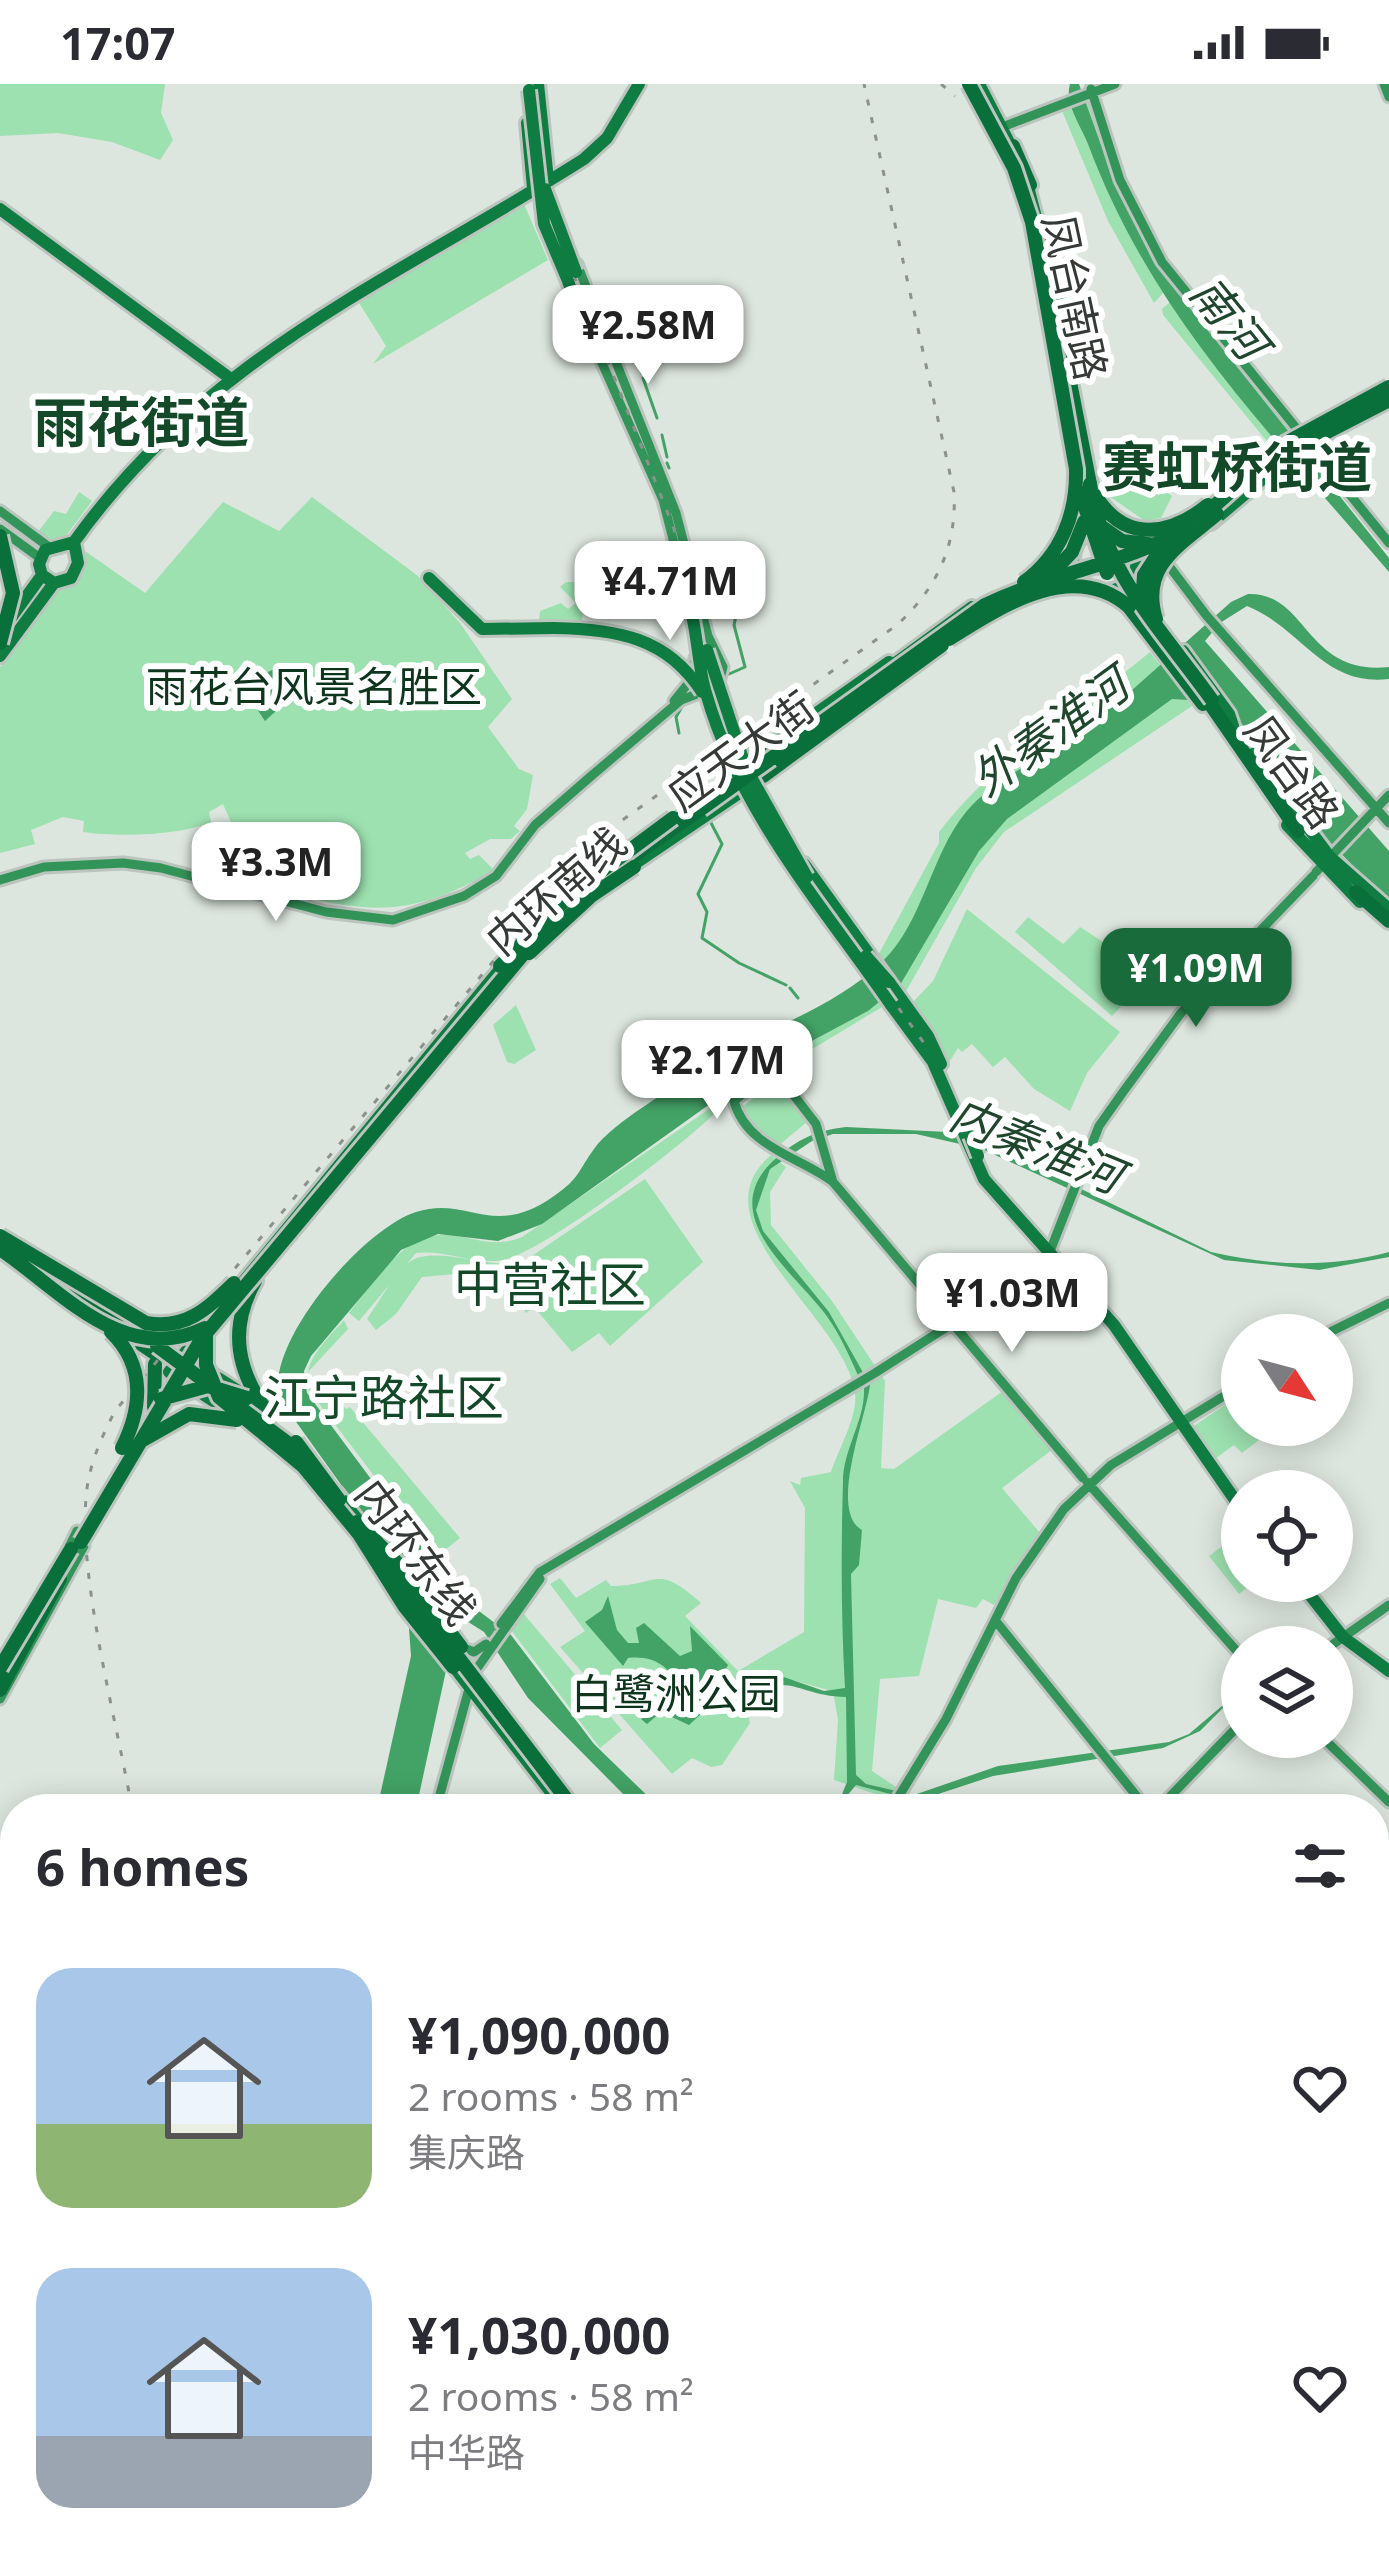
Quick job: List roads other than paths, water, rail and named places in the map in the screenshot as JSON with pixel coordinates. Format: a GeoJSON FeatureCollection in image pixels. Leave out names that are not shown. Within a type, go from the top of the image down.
{"type":"FeatureCollection","features":[{"type":"Feature","properties":{"kind":"highway","name":"凤台南路"},"geometry":{"type":"LineString","coordinates":[[972,84],[1024,183],[1058,321],[1098,526],[1119,576],[1210,696]]}},
{"type":"Feature","properties":{"kind":"highway"},"geometry":{"type":"LineString","coordinates":[[1006,152],[1046,274]]}},
{"type":"Feature","properties":{"kind":"highway"},"geometry":{"type":"LineString","coordinates":[[1006,152],[1030,184],[1046,274]]}},
{"type":"Feature","properties":{"kind":"highway","name":"凤台南路"},"geometry":{"type":"LineString","coordinates":[[1046,274],[1063,386]]}},
{"type":"Feature","properties":{"kind":"highway"},"geometry":{"type":"LineString","coordinates":[[1010,597],[1067,560],[1085,518],[1083,471],[1058,321]]}},
{"type":"Feature","properties":{"kind":"highway"},"geometry":{"type":"LineString","coordinates":[[1063,386],[1092,541],[1129,607],[1165,656],[1210,696]]}},
{"type":"Feature","properties":{"kind":"highway"},"geometry":{"type":"LineString","coordinates":[[1063,386],[1085,503],[1094,520],[1117,539],[1137,544],[1189,531]]}},
{"type":"Feature","properties":{"kind":"highway","name":"内环南线"},"geometry":{"type":"LineString","coordinates":[[77,1544],[193,1343],[519,950],[585,890],[910,656],[1010,597],[1138,554],[1189,531],[1236,483],[1389,392]]}},
{"type":"Feature","properties":{"kind":"highway","name":"内环南线"},"geometry":{"type":"LineString","coordinates":[[1010,597],[1128,564],[1189,531],[1299,446]]}},
{"type":"Feature","properties":{"kind":"highway"},"geometry":{"type":"LineString","coordinates":[[1010,597],[1043,567],[1065,534],[1074,506],[1076,470]]}},
{"type":"Feature","properties":{"kind":"highway"},"geometry":{"type":"LineString","coordinates":[[1090,484],[1117,520],[1156,532],[1187,521],[1236,483]]}},
{"type":"Feature","properties":{"kind":"highway"},"geometry":{"type":"LineString","coordinates":[[1227,503],[1157,568],[1151,604],[1229,729]]}},
{"type":"Feature","properties":{"kind":"highway"},"geometry":{"type":"LineString","coordinates":[[1189,531],[1150,560],[1142,585],[1143,607],[1302,832]]}},
{"type":"Feature","properties":{"kind":"highway"},"geometry":{"type":"LineString","coordinates":[[0,537],[9,588],[0,633]]}},
{"type":"Feature","properties":{"kind":"highway"},"geometry":{"type":"LineString","coordinates":[[0,537],[13,593],[0,644]]}},
{"type":"Feature","properties":{"kind":"highway"},"geometry":{"type":"LineString","coordinates":[[1062,577],[1119,585],[1167,633]]}},
{"type":"Feature","properties":{"kind":"highway"},"geometry":{"type":"LineString","coordinates":[[776,754],[1012,603],[1070,584],[1108,592],[1129,607]]}},
{"type":"Feature","properties":{"kind":"highway"},"geometry":{"type":"LineString","coordinates":[[753,773],[910,656],[950,639]]}},
{"type":"Feature","properties":{"kind":"highway","name":"内环南线"},"geometry":{"type":"LineString","coordinates":[[342,1164],[503,976],[597,886],[910,656]]}},
{"type":"Feature","properties":{"kind":"highway"},"geometry":{"type":"LineString","coordinates":[[485,992],[514,949],[572,893],[680,814]]}},
{"type":"Feature","properties":{"kind":"highway"},"geometry":{"type":"LineString","coordinates":[[503,976],[590,896],[649,854]]}},
{"type":"Feature","properties":{"kind":"highway"},"geometry":{"type":"LineString","coordinates":[[1355,888],[1387,917]]}},
{"type":"Feature","properties":{"kind":"highway"},"geometry":{"type":"LineString","coordinates":[[2,1243],[24,1269],[66,1289],[140,1339],[182,1338],[218,1320],[342,1164]]}},
{"type":"Feature","properties":{"kind":"highway"},"geometry":{"type":"LineString","coordinates":[[259,1421],[219,1397],[204,1353],[211,1317],[342,1164]]}},
{"type":"Feature","properties":{"kind":"highway"},"geometry":{"type":"LineString","coordinates":[[2,1243],[312,1459],[339,1500]]}},
{"type":"Feature","properties":{"kind":"highway","name":"内环东线"},"geometry":{"type":"LineString","coordinates":[[2,1243],[287,1440],[339,1500],[560,1794]]}},
{"type":"Feature","properties":{"kind":"highway"},"geometry":{"type":"LineString","coordinates":[[259,1421],[237,1342],[245,1299],[263,1268]]}},
{"type":"Feature","properties":{"kind":"highway"},"geometry":{"type":"LineString","coordinates":[[107,1315],[160,1326],[185,1322],[238,1287]]}},
{"type":"Feature","properties":{"kind":"highway"},"geometry":{"type":"LineString","coordinates":[[107,1315],[138,1385],[137,1414],[127,1452]]}},
{"type":"Feature","properties":{"kind":"highway","name":"内环东线"},"geometry":{"type":"LineString","coordinates":[[172,1360],[290,1447],[559,1794]]}},
{"type":"Feature","properties":{"kind":"highway"},"geometry":{"type":"LineString","coordinates":[[2,1684],[148,1409],[185,1388],[227,1389],[259,1421],[359,1534],[405,1607],[465,1670]]}},
{"type":"Feature","properties":{"kind":"highway"},"geometry":{"type":"LineString","coordinates":[[127,1452],[159,1426],[189,1414],[259,1421]]}},
{"type":"Feature","properties":{"kind":"highway"},"geometry":{"type":"LineString","coordinates":[[352,1518],[399,1564],[465,1670]]}},
{"type":"Feature","properties":{"kind":"main road"},"geometry":{"type":"LineString","coordinates":[[0,633],[48,579],[75,574],[71,547],[150,448],[315,318],[548,180],[607,138],[639,84]]}},
{"type":"Feature","properties":{"kind":"main road","name":"凤台南路"},"geometry":{"type":"LineString","coordinates":[[972,84],[995,126],[1053,269],[1092,480],[1107,527]]}},
{"type":"Feature","properties":{"kind":"main road"},"geometry":{"type":"LineString","coordinates":[[995,126],[1115,84]]}},
{"type":"Feature","properties":{"kind":"main road"},"geometry":{"type":"LineString","coordinates":[[1384,84],[1389,97]]}},
{"type":"Feature","properties":{"kind":"main road"},"geometry":{"type":"LineString","coordinates":[[533,87],[537,165],[533,188],[556,265],[662,500],[719,695],[754,786],[810,880],[889,982],[933,1062],[976,1157],[1005,1198],[1043,1237],[1051,1256],[1113,1322],[1221,1478]]}},
{"type":"Feature","properties":{"kind":"main road"},"geometry":{"type":"LineString","coordinates":[[533,87],[546,194],[576,278],[676,513],[711,709]]}},
{"type":"Feature","properties":{"kind":"main road"},"geometry":{"type":"LineString","coordinates":[[1092,90],[1117,161],[1182,285],[1256,366],[1299,446],[1389,540]]}},
{"type":"Feature","properties":{"kind":"main road","name":"凤台南路"},"geometry":{"type":"LineString","coordinates":[[1006,152],[1039,263],[1082,536]]}},
{"type":"Feature","properties":{"kind":"main road"},"geometry":{"type":"LineString","coordinates":[[537,165],[548,180],[576,278],[575,301]]}},
{"type":"Feature","properties":{"kind":"main road"},"geometry":{"type":"LineString","coordinates":[[0,212],[232,379]]}},
{"type":"Feature","properties":{"kind":"main road"},"geometry":{"type":"LineString","coordinates":[[1109,591],[1158,548],[1188,540],[1299,446],[1389,392]]}},
{"type":"Feature","properties":{"kind":"main road"},"geometry":{"type":"LineString","coordinates":[[0,511],[40,549],[48,579],[0,656]]}},
{"type":"Feature","properties":{"kind":"main road"},"geometry":{"type":"LineString","coordinates":[[1165,656],[1109,591],[1083,583],[1072,561],[1082,536],[1107,527],[1158,548],[1206,615],[1371,814],[1389,823]]}},
{"type":"Feature","properties":{"kind":"main road"},"geometry":{"type":"LineString","coordinates":[[0,537],[40,549],[71,547]]}},
{"type":"Feature","properties":{"kind":"main road"},"geometry":{"type":"LineString","coordinates":[[1131,540],[1134,569],[1167,633]]}},
{"type":"Feature","properties":{"kind":"main road","name":"应天大街"},"geometry":{"type":"LineString","coordinates":[[238,1287],[469,1012],[556,924],[740,793],[753,773],[984,599],[1072,561]]}},
{"type":"Feature","properties":{"kind":"main road"},"geometry":{"type":"LineString","coordinates":[[429,578],[482,629],[620,632],[649,642],[682,666],[711,709],[754,809],[873,980],[901,1004],[934,1046],[967,1136]]}},
{"type":"Feature","properties":{"kind":"main road","name":"应天大街"},"geometry":{"type":"LineString","coordinates":[[172,1360],[572,896],[716,789],[753,773],[960,634],[1016,603],[1083,583]]}},
{"type":"Feature","properties":{"kind":"main road"},"geometry":{"type":"LineString","coordinates":[[688,692],[695,662],[696,611]]}},
{"type":"Feature","properties":{"kind":"main road"},"geometry":{"type":"LineString","coordinates":[[0,883],[44,867],[160,868],[287,904],[360,919],[393,920],[464,896],[496,876],[535,825],[688,692],[715,688],[724,675],[696,611]]}},
{"type":"Feature","properties":{"kind":"main road","name":"凤台路"},"geometry":{"type":"LineString","coordinates":[[1229,729],[1323,864],[1355,888]]}},
{"type":"Feature","properties":{"kind":"main road"},"geometry":{"type":"LineString","coordinates":[[753,773],[873,980]]}},
{"type":"Feature","properties":{"kind":"main road"},"geometry":{"type":"LineString","coordinates":[[438,1794],[462,1713],[465,1670],[546,1569],[871,1376],[1051,1256],[1100,1126],[1171,1027],[1389,791]]}},
{"type":"Feature","properties":{"kind":"main road"},"geometry":{"type":"LineString","coordinates":[[740,793],[796,882],[889,982]]}},
{"type":"Feature","properties":{"kind":"main road"},"geometry":{"type":"LineString","coordinates":[[722,1052],[750,1084]]}},
{"type":"Feature","properties":{"kind":"main road"},"geometry":{"type":"LineString","coordinates":[[833,1182],[822,1157],[820,1135],[778,1076],[750,1084],[733,1106],[777,1155],[812,1166],[833,1182],[1221,1633]]}},
{"type":"Feature","properties":{"kind":"main road"},"geometry":{"type":"LineString","coordinates":[[812,1166],[822,1157]]}},
{"type":"Feature","properties":{"kind":"main road"},"geometry":{"type":"LineString","coordinates":[[1353,1321],[1389,1304]]}},
{"type":"Feature","properties":{"kind":"main road"},"geometry":{"type":"LineString","coordinates":[[218,1322],[208,1350],[214,1373],[298,1458],[404,1581],[560,1794]]}},
{"type":"Feature","properties":{"kind":"main road"},"geometry":{"type":"LineString","coordinates":[[172,1360],[214,1373]]}},
{"type":"Feature","properties":{"kind":"main road"},"geometry":{"type":"LineString","coordinates":[[172,1360],[201,1394],[259,1421]]}},
{"type":"Feature","properties":{"kind":"main road"},"geometry":{"type":"LineString","coordinates":[[201,1394],[198,1377],[214,1373]]}},
{"type":"Feature","properties":{"kind":"main road"},"geometry":{"type":"LineString","coordinates":[[162,1404],[201,1394]]}},
{"type":"Feature","properties":{"kind":"main road"},"geometry":{"type":"LineString","coordinates":[[899,1794],[946,1720],[1028,1558],[1086,1481],[1221,1399]]}},
{"type":"Feature","properties":{"kind":"main road"},"geometry":{"type":"LineString","coordinates":[[2,1684],[77,1544]]}},
{"type":"Feature","properties":{"kind":"main road"},"geometry":{"type":"LineString","coordinates":[[374,1549],[407,1603],[465,1670],[482,1704],[558,1794]]}},
{"type":"Feature","properties":{"kind":"main road"},"geometry":{"type":"LineString","coordinates":[[1315,1602],[1334,1626]]}},
{"type":"Feature","properties":{"kind":"main road"},"geometry":{"type":"LineString","coordinates":[[1350,1626],[1389,1605]]}},
{"type":"Feature","properties":{"kind":"main road"},"geometry":{"type":"LineString","coordinates":[[995,1620],[1136,1794]]}},
{"type":"Feature","properties":{"kind":"main road"},"geometry":{"type":"LineString","coordinates":[[1353,1643],[1389,1671]]}},
{"type":"Feature","properties":{"kind":"main road"},"geometry":{"type":"LineString","coordinates":[[437,1794],[465,1670],[474,1652],[488,1646]]}},
{"type":"Feature","properties":{"kind":"main road"},"geometry":{"type":"LineString","coordinates":[[462,1713],[482,1704]]}},
{"type":"Feature","properties":{"kind":"main road"},"geometry":{"type":"LineString","coordinates":[[1173,1794],[1221,1745]]}},
{"type":"Feature","properties":{"kind":"main road"},"geometry":{"type":"LineString","coordinates":[[1344,1758],[1381,1794]]}},
{"type":"Feature","properties":{"kind":"waterway"},"geometry":{"type":"LineString","coordinates":[[638,364],[642,373]]}},
{"type":"Feature","properties":{"kind":"waterway"},"geometry":{"type":"LineString","coordinates":[[643,378],[657,418]]}},
{"type":"Feature","properties":{"kind":"waterway"},"geometry":{"type":"LineString","coordinates":[[662,435],[667,457]]}},
{"type":"Feature","properties":{"kind":"waterway"},"geometry":{"type":"LineString","coordinates":[[667,463],[669,468]]}},
{"type":"Feature","properties":{"kind":"waterway"},"geometry":{"type":"LineString","coordinates":[[716,560],[723,564],[738,607],[734,625],[745,667],[729,674]]}},
{"type":"Feature","properties":{"kind":"waterway"},"geometry":{"type":"LineString","coordinates":[[679,733],[676,717],[683,705]]}},
{"type":"Feature","properties":{"kind":"waterway"},"geometry":{"type":"LineString","coordinates":[[710,821],[722,844],[698,894],[707,912],[702,938],[739,963],[786,985]]}},
{"type":"Feature","properties":{"kind":"waterway"},"geometry":{"type":"LineString","coordinates":[[790,988],[798,998]]}},
{"type":"Feature","properties":{"kind":"railway"},"geometry":{"type":"LineString","coordinates":[[532,84],[542,195],[674,529],[711,697],[734,762],[782,847],[924,1043]]}},
{"type":"Feature","properties":{"kind":"railway"},"geometry":{"type":"LineString","coordinates":[[129,1794],[94,1611],[85,1532],[89,1475],[115,1411],[597,838],[897,625],[942,565],[952,530],[954,492],[864,84]]}},
{"type":"Feature","properties":{"kind":"railway"},"geometry":{"type":"LineString","coordinates":[[941,84],[955,96]]}},
{"type":"Feature","properties":{"kind":"district","name":"雨花街道"},"geometry":{"type":"Point","coordinates":[141,421]}},
{"type":"Feature","properties":{"kind":"district","name":"赛虹桥街道"},"geometry":{"type":"Point","coordinates":[1237,466]}},
{"type":"Feature","properties":{"kind":"district","name":"中营社区"},"geometry":{"type":"Point","coordinates":[550,1283]}},
{"type":"Feature","properties":{"kind":"district","name":"江宁路社区"},"geometry":{"type":"Point","coordinates":[384,1396]}},
{"type":"Feature","properties":{"kind":"water label","name":"南河"},"geometry":{"type":"Point","coordinates":[1230,317]}},
{"type":"Feature","properties":{"kind":"water label","name":"外秦淮河"},"geometry":{"type":"Point","coordinates":[1049,731]}},
{"type":"Feature","properties":{"kind":"water label","name":"内秦淮河"},"geometry":{"type":"Point","coordinates":[1037,1144]}},
{"type":"Feature","properties":{"kind":"park label","name":"雨花台风景名胜区"},"geometry":{"type":"Point","coordinates":[314,685]}},
{"type":"Feature","properties":{"kind":"park label","name":"白鹭洲公园"},"geometry":{"type":"Point","coordinates":[676,1692]}}]}
